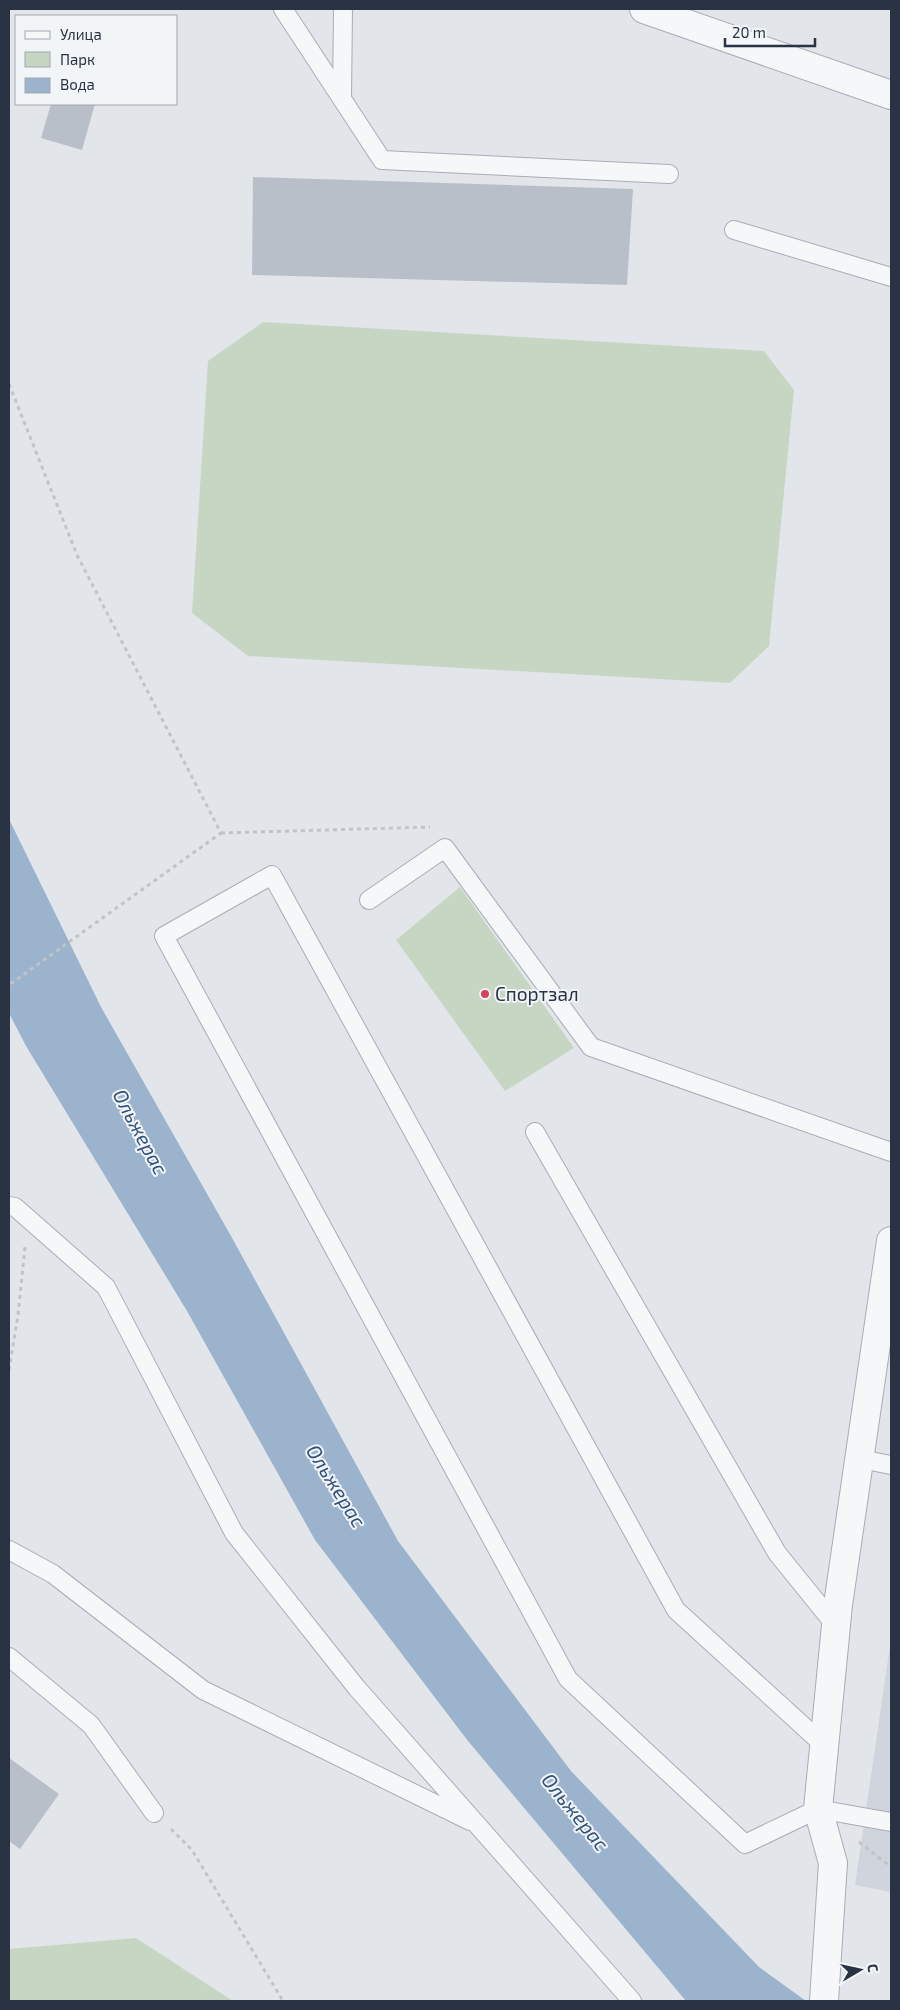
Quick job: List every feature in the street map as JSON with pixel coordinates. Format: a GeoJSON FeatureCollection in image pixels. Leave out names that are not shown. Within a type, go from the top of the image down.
{"type":"FeatureCollection","features":[{"type":"Feature","properties":{"kind":"street"},"geometry":{"type":"LineString","coordinates":[[644,9],[891,95]]}},
{"type":"Feature","properties":{"kind":"street"},"geometry":{"type":"LineString","coordinates":[[824,2001],[833,1863],[818,1809],[836,1626],[891,1241]]}},
{"type":"Feature","properties":{"kind":"lane"},"geometry":{"type":"LineString","coordinates":[[283,9],[382,160],[669,174]]}},
{"type":"Feature","properties":{"kind":"lane"},"geometry":{"type":"LineString","coordinates":[[342,98],[343,9]]}},
{"type":"Feature","properties":{"kind":"lane"},"geometry":{"type":"LineString","coordinates":[[734,230],[891,277]]}},
{"type":"Feature","properties":{"kind":"lane"},"geometry":{"type":"LineString","coordinates":[[369,900],[445,848],[591,1047],[891,1152]]}},
{"type":"Feature","properties":{"kind":"lane"},"geometry":{"type":"LineString","coordinates":[[824,1746],[676,1610],[272,875],[164,936],[568,1679],[745,1844],[818,1809],[891,1822]]}},
{"type":"Feature","properties":{"kind":"lane"},"geometry":{"type":"LineString","coordinates":[[535,1132],[777,1553],[836,1626]]}},
{"type":"Feature","properties":{"kind":"lane"},"geometry":{"type":"LineString","coordinates":[[16,1210],[106,1287],[234,1533],[356,1687],[632,2001]]}},
{"type":"Feature","properties":{"kind":"lane"},"geometry":{"type":"LineString","coordinates":[[860,1459],[891,1465]]}},
{"type":"Feature","properties":{"kind":"lane"},"geometry":{"type":"LineString","coordinates":[[9,1550],[53,1574],[203,1690],[477,1824]]}},
{"type":"Feature","properties":{"kind":"lane"},"geometry":{"type":"LineString","coordinates":[[9,1657],[91,1725],[154,1813]]}},
{"type":"Feature","properties":{"kind":"path"},"geometry":{"type":"LineString","coordinates":[[9,384],[77,555],[221,833],[9,985]]}},
{"type":"Feature","properties":{"kind":"path"},"geometry":{"type":"LineString","coordinates":[[9,1370],[18,1315],[26,1242],[16,1210]]}},
{"type":"Feature","properties":{"kind":"path"},"geometry":{"type":"LineString","coordinates":[[154,1813],[192,1850],[284,2001]]}},
{"type":"Feature","properties":{"kind":"shaded area"},"geometry":{"type":"Polygon","coordinates":[[[891,1639],[891,1892],[855,1885],[891,1639]]]}},
{"type":"Feature","properties":{"kind":"green space"},"geometry":{"type":"Polygon","coordinates":[[[263,322],[764,351],[794,390],[769,646],[730,683],[248,656],[192,613],[208,361],[263,322]]]}},
{"type":"Feature","properties":{"kind":"green space","name":"Спортзал"},"geometry":{"type":"Polygon","coordinates":[[[460,887],[574,1048],[505,1091],[396,940],[460,887]]]}},
{"type":"Feature","properties":{"kind":"green space"},"geometry":{"type":"Polygon","coordinates":[[[136,1938],[233,2001],[9,2001],[9,1949],[136,1938]]]}},
{"type":"Feature","properties":{"kind":"water","name":"Ольжерас"},"geometry":{"type":"Polygon","coordinates":[[[9,819],[101,1007],[231,1236],[398,1541],[571,1771],[759,1967],[806,2001],[686,2001],[468,1741],[315,1540],[187,1311],[26,1046],[9,1013],[9,819]]]}},
{"type":"Feature","properties":{"kind":"building"},"geometry":{"type":"Polygon","coordinates":[[[51,105],[95,105],[82,150],[41,138],[51,105]]]}},
{"type":"Feature","properties":{"kind":"building"},"geometry":{"type":"Polygon","coordinates":[[[253,177],[633,189],[627,285],[252,275],[253,177]]]}},
{"type":"Feature","properties":{"kind":"building"},"geometry":{"type":"Polygon","coordinates":[[[9,1758],[59,1794],[20,1849],[9,1841],[9,1758]]]}},
{"type":"Feature","properties":{"kind":"place","name":"Спортзал"},"geometry":{"type":"Point","coordinates":[485,994]}}]}
